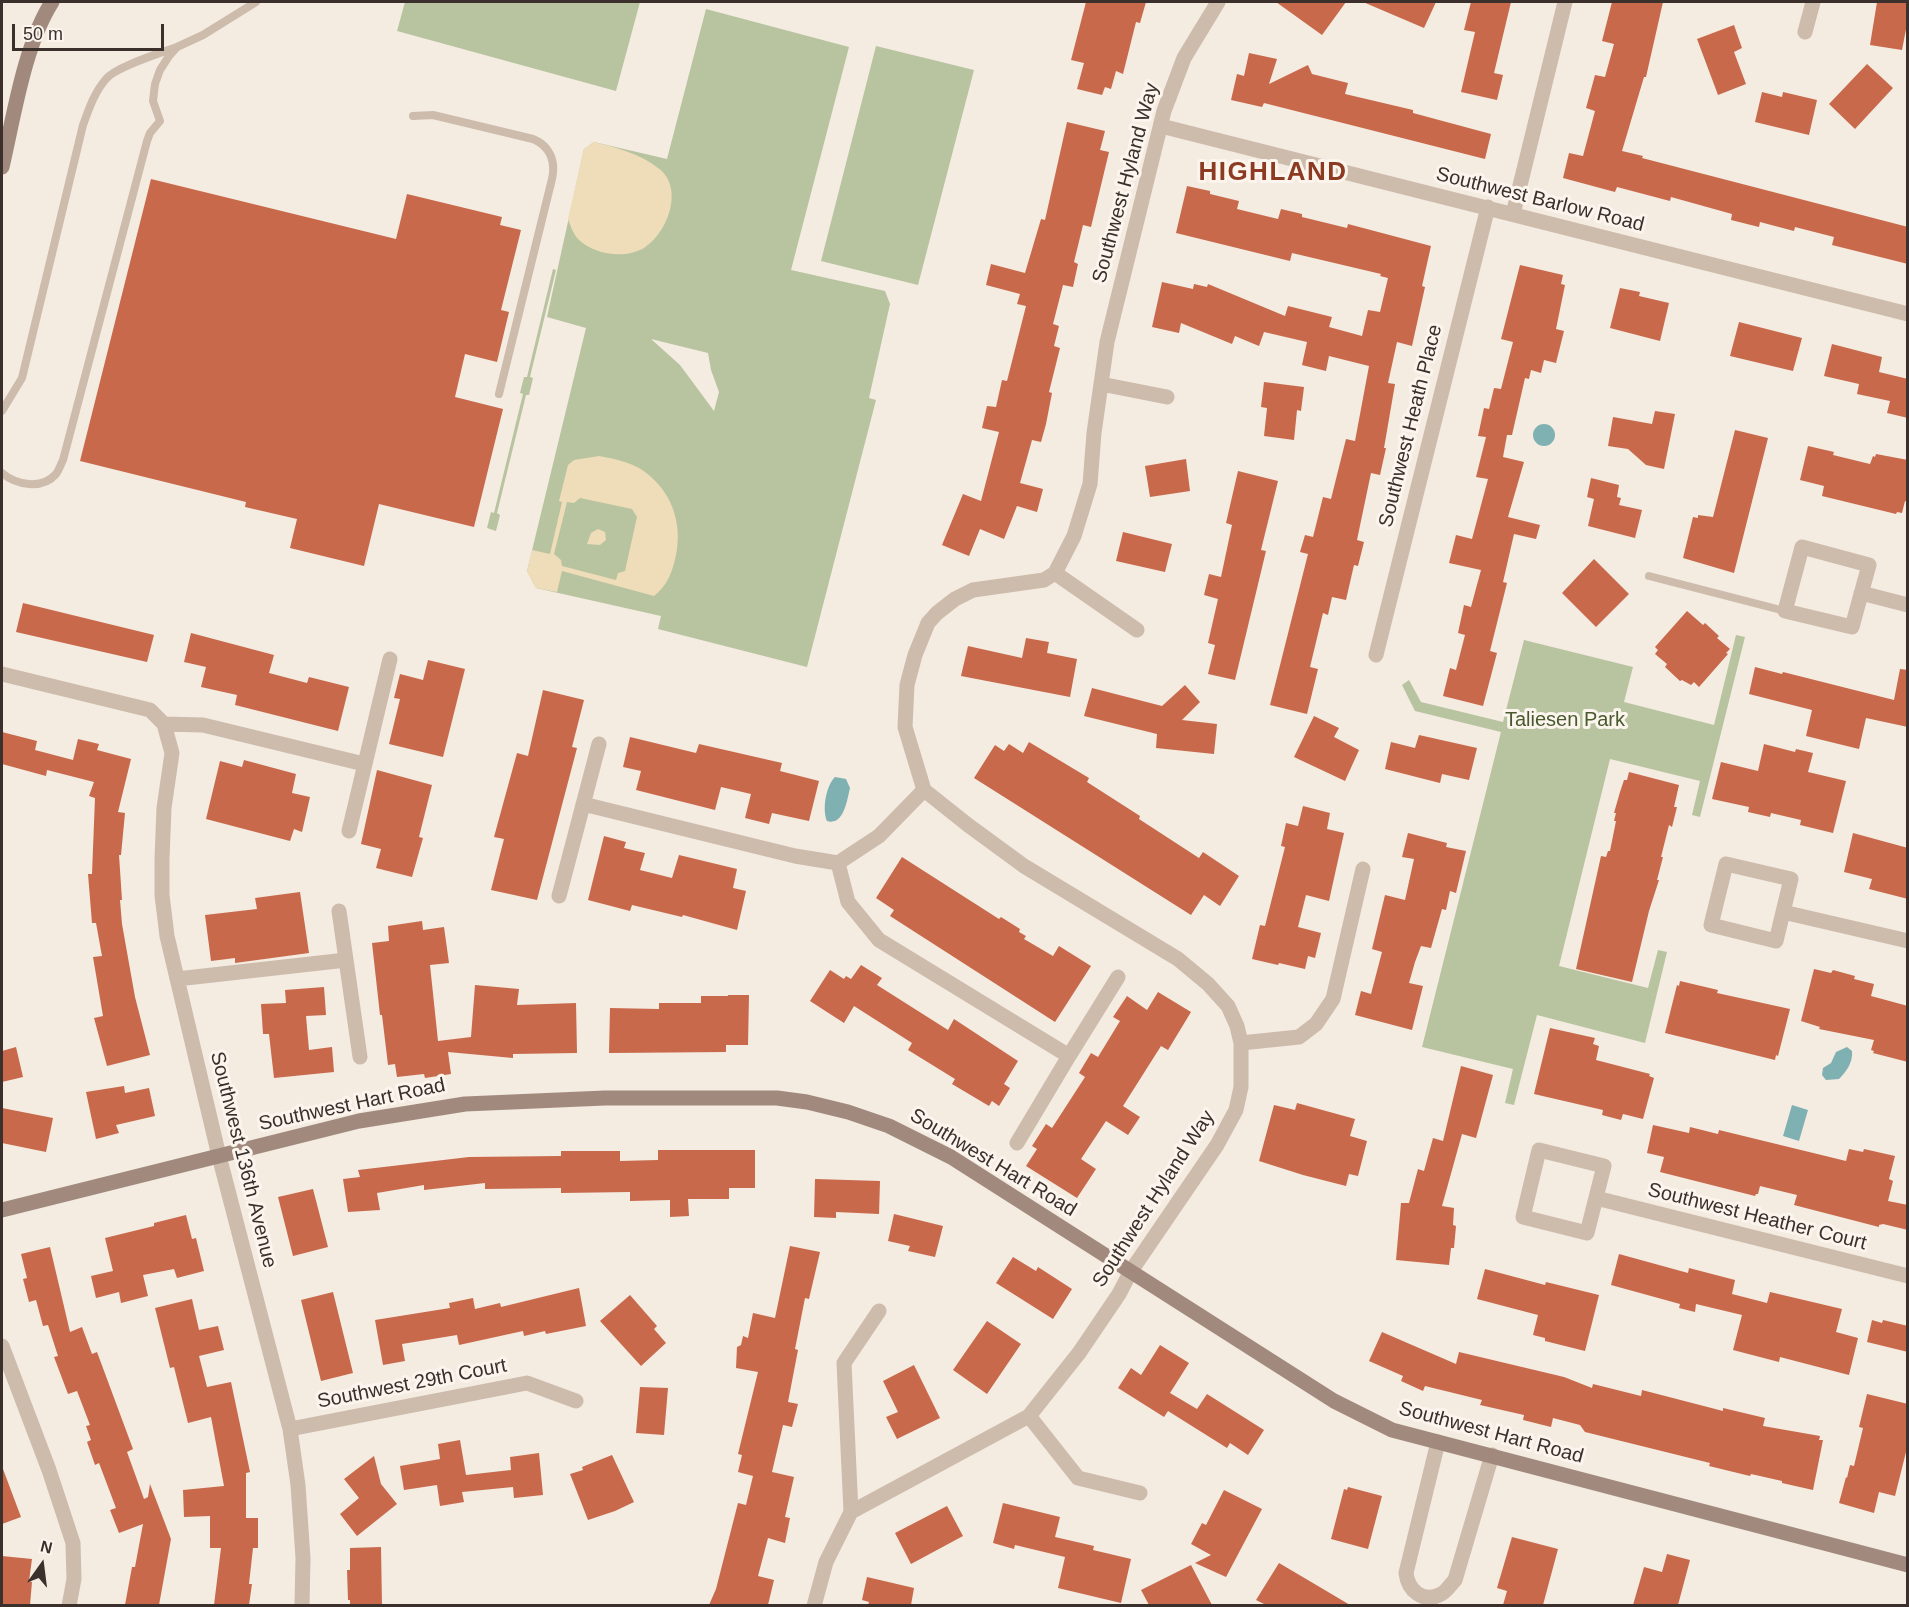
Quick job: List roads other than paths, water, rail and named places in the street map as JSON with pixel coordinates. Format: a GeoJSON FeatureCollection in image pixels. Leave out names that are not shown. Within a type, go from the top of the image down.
{"type":"FeatureCollection","features":[{"type":"Feature","properties":{"kind":"street"},"geometry":{"type":"LineString","coordinates":[[2,167],[4,149],[33,39],[52,2]]}},
{"type":"Feature","properties":{"kind":"street","name":"Southwest Hyland Way"},"geometry":{"type":"LineString","coordinates":[[1054,573],[1074,536],[1090,484],[1094,433],[1107,342],[1164,111],[1184,58],[1218,2]]}},
{"type":"Feature","properties":{"kind":"street"},"geometry":{"type":"LineString","coordinates":[[1513,214],[1565,2]]}},
{"type":"Feature","properties":{"kind":"street"},"geometry":{"type":"LineString","coordinates":[[1805,32],[1813,2]]}},
{"type":"Feature","properties":{"kind":"street","name":"Southwest Barlow Road"},"geometry":{"type":"LineString","coordinates":[[1161,126],[1908,314]]}},
{"type":"Feature","properties":{"kind":"street","name":"Southwest Heath Place"},"geometry":{"type":"LineString","coordinates":[[1376,655],[1488,207]]}},
{"type":"Feature","properties":{"kind":"street"},"geometry":{"type":"LineString","coordinates":[[1101,384],[1167,397]]}},
{"type":"Feature","properties":{"kind":"street"},"geometry":{"type":"LineString","coordinates":[[1802,548],[1869,565],[1861,593],[1852,627],[1785,610],[1802,548]]}},
{"type":"Feature","properties":{"kind":"street"},"geometry":{"type":"LineString","coordinates":[[583,804],[795,856],[838,863],[879,836],[924,790],[905,727],[907,685],[915,655],[928,624],[955,599],[973,590],[1030,584],[1044,580],[1054,573],[1137,630]]}},
{"type":"Feature","properties":{"kind":"street"},"geometry":{"type":"LineString","coordinates":[[1861,593],[1908,605]]}},
{"type":"Feature","properties":{"kind":"street"},"geometry":{"type":"LineString","coordinates":[[349,831],[390,659]]}},
{"type":"Feature","properties":{"kind":"street"},"geometry":{"type":"LineString","coordinates":[[2,674],[150,710],[164,724],[203,725],[364,764]]}},
{"type":"Feature","properties":{"kind":"street","name":"Southwest 136th Avenue"},"geometry":{"type":"LineString","coordinates":[[164,724],[172,753],[164,807],[162,895],[167,936],[219,1156],[290,1429],[298,1485],[303,1558],[302,1605]]}},
{"type":"Feature","properties":{"kind":"street"},"geometry":{"type":"LineString","coordinates":[[559,896],[599,744]]}},
{"type":"Feature","properties":{"kind":"street","name":"Southwest Hyland Way"},"geometry":{"type":"LineString","coordinates":[[851,1512],[1029,1416],[1079,1353],[1119,1294],[1131,1271],[1217,1145],[1236,1110],[1240,1087],[1241,1043],[1237,1026],[1228,1006],[1208,984],[1178,959],[1024,866],[924,790]]}},
{"type":"Feature","properties":{"kind":"street"},"geometry":{"type":"LineString","coordinates":[[838,863],[848,902],[879,940],[1069,1056]]}},
{"type":"Feature","properties":{"kind":"street"},"geometry":{"type":"LineString","coordinates":[[1726,864],[1791,879],[1783,912],[1776,941],[1711,925],[1726,864]]}},
{"type":"Feature","properties":{"kind":"street"},"geometry":{"type":"LineString","coordinates":[[1241,1043],[1299,1037],[1316,1024],[1333,999],[1363,869]]}},
{"type":"Feature","properties":{"kind":"street"},"geometry":{"type":"LineString","coordinates":[[339,911],[360,1057]]}},
{"type":"Feature","properties":{"kind":"street"},"geometry":{"type":"LineString","coordinates":[[1783,912],[1908,941]]}},
{"type":"Feature","properties":{"kind":"street"},"geometry":{"type":"LineString","coordinates":[[177,979],[346,960]]}},
{"type":"Feature","properties":{"kind":"street"},"geometry":{"type":"LineString","coordinates":[[1017,1143],[1118,977]]}},
{"type":"Feature","properties":{"kind":"street","name":"Southwest Hart Road"},"geometry":{"type":"LineString","coordinates":[[2,1210],[359,1121],[465,1104],[605,1098],[777,1098],[807,1102],[848,1112],[889,1126],[951,1157],[1334,1401],[1392,1430],[1908,1565]]}},
{"type":"Feature","properties":{"kind":"street"},"geometry":{"type":"LineString","coordinates":[[1539,1150],[1604,1166],[1596,1198],[1587,1233],[1523,1217],[1539,1150]]}},
{"type":"Feature","properties":{"kind":"street","name":"Southwest Heather Court"},"geometry":{"type":"LineString","coordinates":[[1596,1198],[1908,1276]]}},
{"type":"Feature","properties":{"kind":"street"},"geometry":{"type":"LineString","coordinates":[[814,1605],[826,1562],[851,1512],[844,1363],[879,1311]]}},
{"type":"Feature","properties":{"kind":"street"},"geometry":{"type":"LineString","coordinates":[[2,1346],[49,1470],[73,1543],[74,1579],[69,1605]]}},
{"type":"Feature","properties":{"kind":"street","name":"Southwest 29th Court"},"geometry":{"type":"LineString","coordinates":[[290,1429],[527,1383],[576,1401]]}},
{"type":"Feature","properties":{"kind":"street"},"geometry":{"type":"LineString","coordinates":[[1029,1416],[1078,1478],[1140,1493]]}},
{"type":"Feature","properties":{"kind":"street"},"geometry":{"type":"LineString","coordinates":[[1438,1442],[1406,1573],[1407,1584],[1418,1594],[1432,1597],[1443,1594],[1455,1580],[1492,1455]]}},
{"type":"Feature","properties":{"kind":"lane"},"geometry":{"type":"LineString","coordinates":[[2,411],[22,378],[83,125],[93,98],[107,77],[129,65],[203,35],[256,2]]}},
{"type":"Feature","properties":{"kind":"lane"},"geometry":{"type":"LineString","coordinates":[[2,473],[10,481],[33,484],[46,482],[56,474],[63,460],[147,141],[150,133],[160,121],[153,101],[155,84],[160,70],[177,47]]}},
{"type":"Feature","properties":{"kind":"lane"},"geometry":{"type":"LineString","coordinates":[[412,116],[433,115],[533,139],[544,146],[553,161],[552,179],[499,394]]}},
{"type":"Feature","properties":{"kind":"lane"},"geometry":{"type":"LineString","coordinates":[[1649,576],[1785,610]]}},
{"type":"Feature","properties":{"kind":"water"},"geometry":{"type":"Polygon","coordinates":[[[1544,424],[1552,427],[1555,435],[1552,443],[1544,446],[1536,443],[1533,435],[1536,427],[1544,424]]]}},
{"type":"Feature","properties":{"kind":"water"},"geometry":{"type":"Polygon","coordinates":[[[835,777],[846,779],[850,788],[844,811],[833,822],[827,821],[825,810],[829,786],[835,777]]]}},
{"type":"Feature","properties":{"kind":"water"},"geometry":{"type":"Polygon","coordinates":[[[1847,1047],[1852,1051],[1852,1055],[1847,1070],[1839,1079],[1826,1080],[1822,1075],[1823,1068],[1831,1063],[1836,1052],[1847,1047]]]}},
{"type":"Feature","properties":{"kind":"water"},"geometry":{"type":"Polygon","coordinates":[[[1792,1105],[1808,1110],[1799,1141],[1783,1136],[1792,1105]]]}},
{"type":"Feature","properties":{"kind":"district","name":"HIGHLAND"},"geometry":{"type":"Point","coordinates":[1273,173]}},
{"type":"Feature","properties":{"kind":"park label","name":"Taliesen Park"},"geometry":{"type":"Point","coordinates":[1565,720]}}]}
